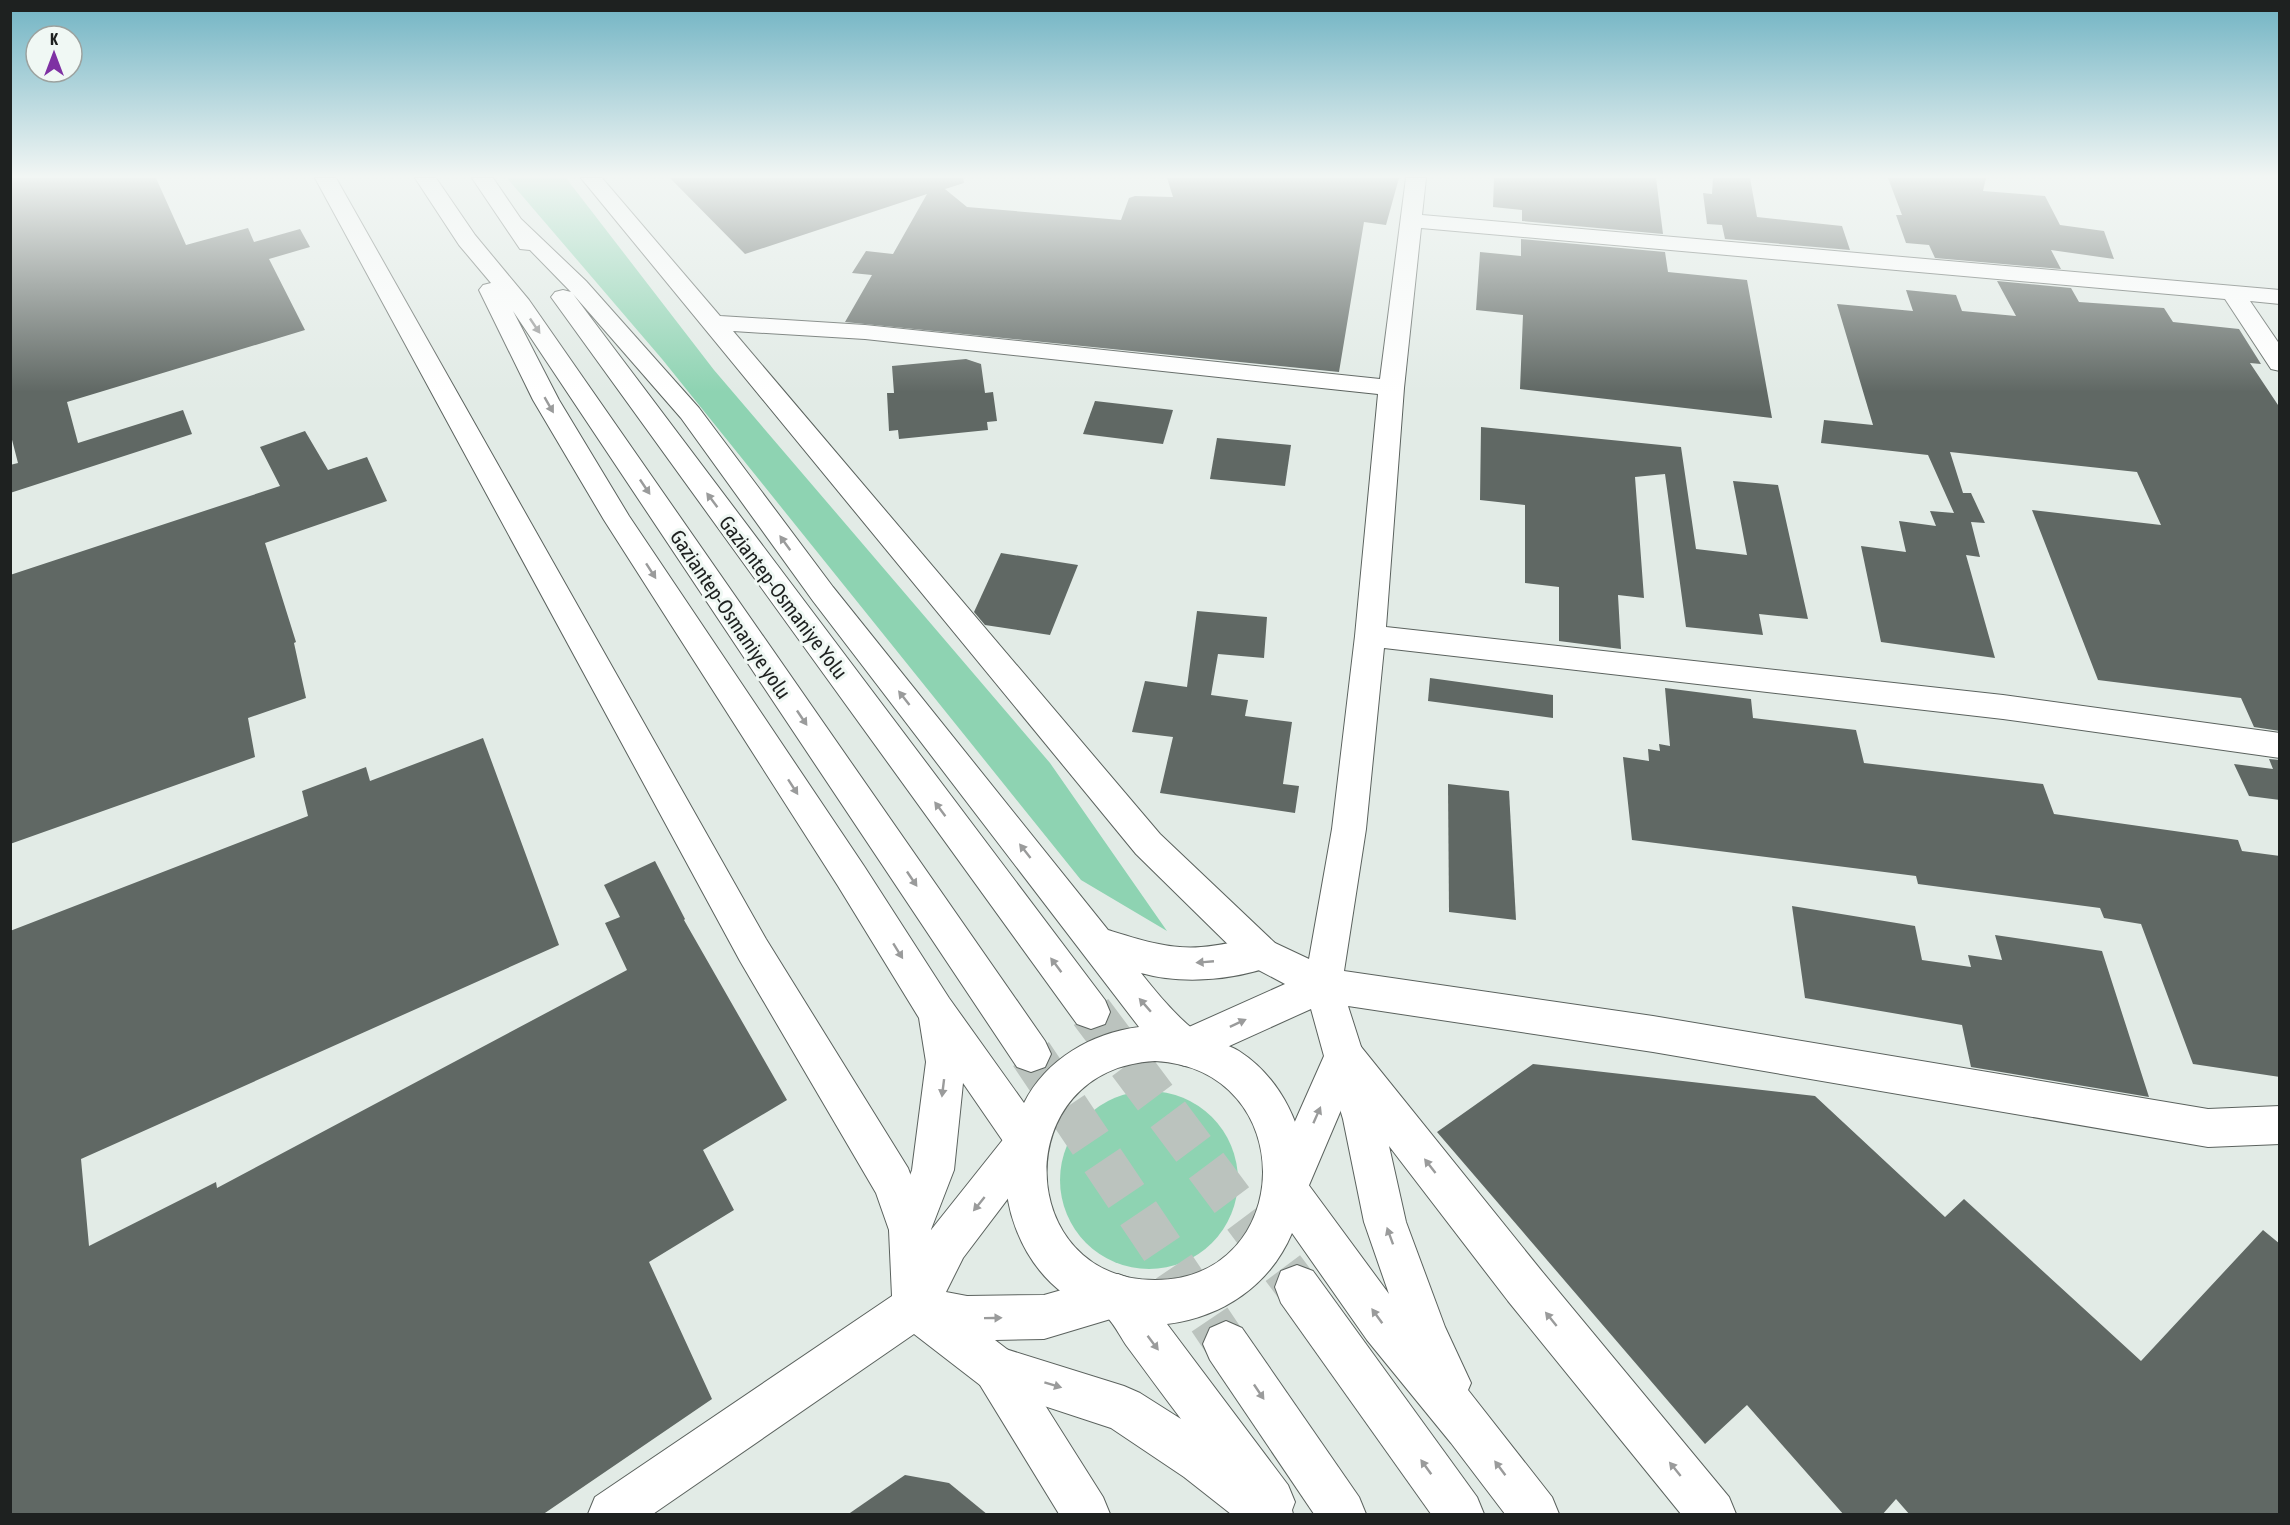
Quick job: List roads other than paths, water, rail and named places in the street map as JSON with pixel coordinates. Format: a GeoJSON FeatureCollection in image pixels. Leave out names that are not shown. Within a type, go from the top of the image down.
{"type":"FeatureCollection","features":[{"type":"Feature","properties":{"kind":"main road"},"geometry":{"type":"LineString","coordinates":[[364,249],[753,950],[893,1183],[910,1230],[915,1307],[996,1369],[1086,1515]]}},
{"type":"Feature","properties":{"kind":"main road"},"geometry":{"type":"LineString","coordinates":[[472,249],[546,400],[612,510],[851,876],[935,1010],[1027,1141]]}},
{"type":"Feature","properties":{"kind":"main road","name":"Gaziantep-Osmaniye yolu"},"geometry":{"type":"LineString","coordinates":[[475,249],[521,305],[1031,1054]]}},
{"type":"Feature","properties":{"kind":"main road","name":"Gaziantep-Osmaniye Yolu"},"geometry":{"type":"LineString","coordinates":[[532,249],[571,309],[1091,1012]]}},
{"type":"Feature","properties":{"kind":"main road"},"geometry":{"type":"LineString","coordinates":[[541,249],[578,286],[690,413],[823,594],[1144,1005],[1185,1048]]}},
{"type":"Feature","properties":{"kind":"main road"},"geometry":{"type":"LineString","coordinates":[[650,249],[1148,844],[1263,954],[1323,985],[1653,1034],[2208,1128],[2280,1125]]}},
{"type":"Feature","properties":{"kind":"main road"},"geometry":{"type":"LineString","coordinates":[[1408,249],[1390,388],[1370,636],[1349,829],[1323,985],[1363,1119],[1385,1222],[1426,1337],[1468,1426]]}},
{"type":"Feature","properties":{"kind":"main road"},"geometry":{"type":"LineString","coordinates":[[1725,249],[2234,295],[2280,297]]}},
{"type":"Feature","properties":{"kind":"main road"},"geometry":{"type":"LineString","coordinates":[[2234,295],[2280,364]]}},
{"type":"Feature","properties":{"kind":"main road"},"geometry":{"type":"LineString","coordinates":[[711,323],[865,332],[1390,388]]}},
{"type":"Feature","properties":{"kind":"main road"},"geometry":{"type":"LineString","coordinates":[[1370,636],[2003,707],[2280,746]]}},
{"type":"Feature","properties":{"kind":"main road"},"geometry":{"type":"LineString","coordinates":[[1096,943],[1146,958],[1199,964],[1263,954]]}},
{"type":"Feature","properties":{"kind":"main road"},"geometry":{"type":"LineString","coordinates":[[1185,1048],[1323,985]]}},
{"type":"Feature","properties":{"kind":"main road"},"geometry":{"type":"LineString","coordinates":[[910,1230],[933,1170],[946,1062],[935,1010]]}},
{"type":"Feature","properties":{"kind":"main road"},"geometry":{"type":"LineString","coordinates":[[1344,1056],[1286,1189],[1276,1223],[1257,1255],[1229,1279],[1194,1296],[1156,1302],[1118,1296],[1086,1282],[1060,1262],[1039,1235],[1027,1204],[1024,1183],[1027,1141],[1040,1109],[1060,1083],[1087,1062],[1118,1049],[1151,1044],[1185,1048],[1210,1056],[1233,1070],[1253,1088],[1269,1109],[1286,1161],[1286,1189],[1383,1324],[1468,1426],[1535,1515]]}},
{"type":"Feature","properties":{"kind":"main road"},"geometry":{"type":"LineString","coordinates":[[1344,1056],[1524,1285],[1712,1515]]}},
{"type":"Feature","properties":{"kind":"main road"},"geometry":{"type":"LineString","coordinates":[[612,1515],[915,1307],[948,1243],[1027,1141]]}},
{"type":"Feature","properties":{"kind":"main road"},"geometry":{"type":"LineString","coordinates":[[1297,1287],[1460,1515]]}},
{"type":"Feature","properties":{"kind":"main road"},"geometry":{"type":"LineString","coordinates":[[915,1307],[967,1318],[1044,1317],[1118,1296]]}},
{"type":"Feature","properties":{"kind":"main road"},"geometry":{"type":"LineString","coordinates":[[1118,1296],[1278,1515]]}},
{"type":"Feature","properties":{"kind":"main road"},"geometry":{"type":"LineString","coordinates":[[1226,1344],[1342,1515]]}},
{"type":"Feature","properties":{"kind":"main road"},"geometry":{"type":"LineString","coordinates":[[996,1369],[1050,1383],[1124,1409],[1201,1460],[1269,1515]]}},
{"type":"Feature","properties":{"kind":"tunnel"},"geometry":{"type":"LineString","coordinates":[[1091,1012],[1297,1287]]}},
{"type":"Feature","properties":{"kind":"tunnel"},"geometry":{"type":"LineString","coordinates":[[1031,1054],[1226,1344]]}}]}
